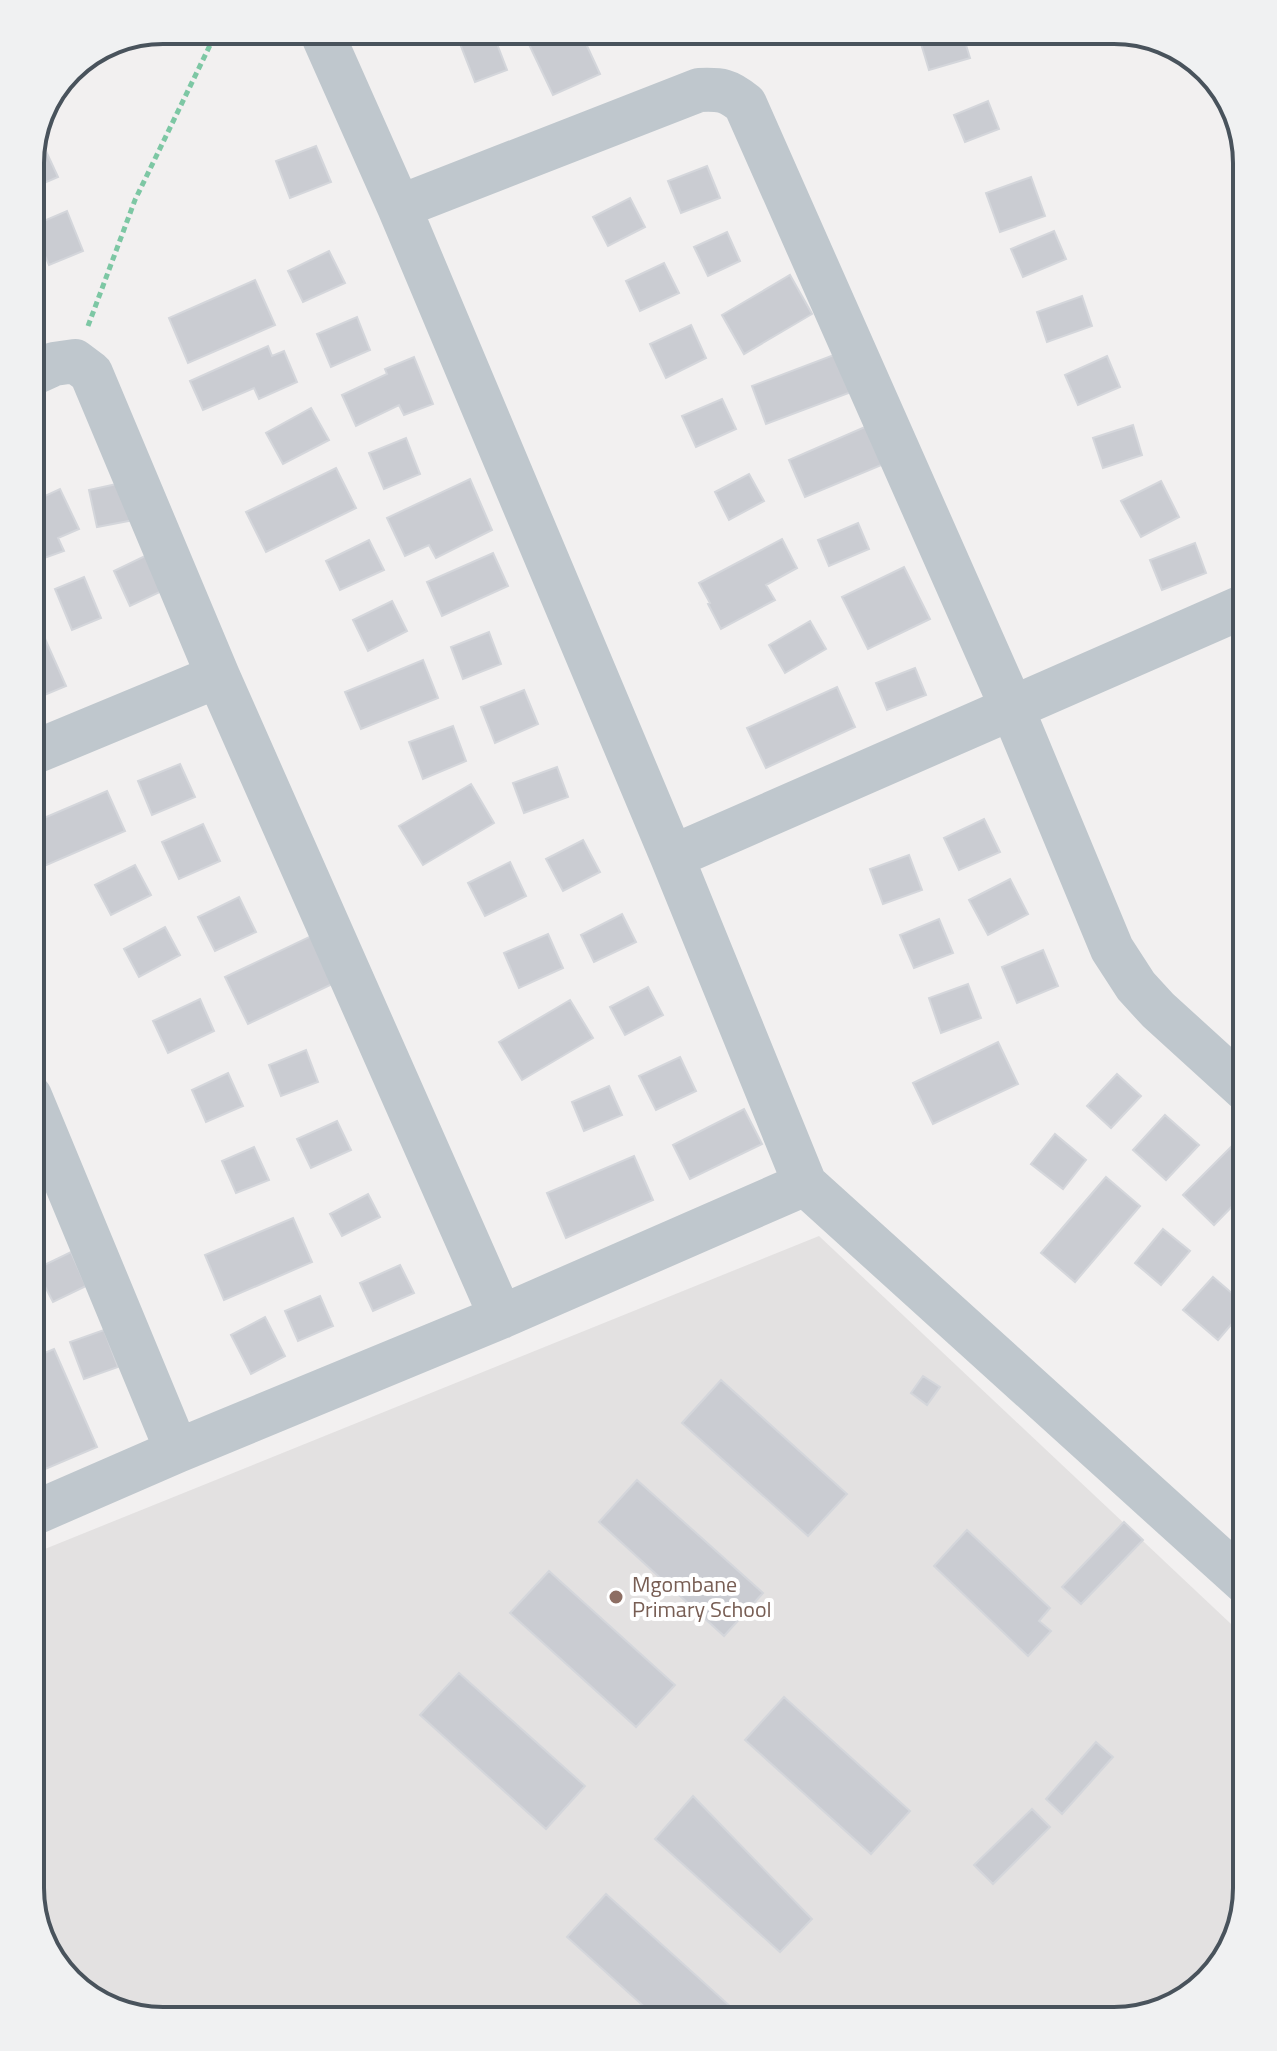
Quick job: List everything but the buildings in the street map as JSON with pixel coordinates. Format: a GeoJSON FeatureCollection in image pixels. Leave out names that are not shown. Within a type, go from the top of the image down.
{"type":"FeatureCollection","features":[{"type":"Feature","properties":{"kind":"street"},"geometry":{"type":"LineString","coordinates":[[327,44],[399,207],[672,857],[805,1184],[1233,1571]]}},
{"type":"Feature","properties":{"kind":"street"},"geometry":{"type":"LineString","coordinates":[[399,207],[699,90],[730,92],[745,104],[1012,708],[1112,949],[1136,986],[1158,1010],[1233,1078]]}},
{"type":"Feature","properties":{"kind":"street"},"geometry":{"type":"LineString","coordinates":[[44,369],[75,361],[91,373],[218,676],[501,1317]]}},
{"type":"Feature","properties":{"kind":"street"},"geometry":{"type":"LineString","coordinates":[[672,857],[1233,611]]}},
{"type":"Feature","properties":{"kind":"street"},"geometry":{"type":"LineString","coordinates":[[44,748],[218,676]]}},
{"type":"Feature","properties":{"kind":"street"},"geometry":{"type":"LineString","coordinates":[[44,1138],[177,1451]]}},
{"type":"Feature","properties":{"kind":"street"},"geometry":{"type":"LineString","coordinates":[[44,1509],[501,1317],[805,1184]]}},
{"type":"Feature","properties":{"kind":"path"},"geometry":{"type":"LineString","coordinates":[[75,361],[135,200],[211,44]]}},
{"type":"Feature","properties":{"kind":"shaded area","name":"Mgombane Primary School"},"geometry":{"type":"Polygon","coordinates":[[[819,1236],[1233,1626],[1233,1888],[1229,1919],[1213,1954],[1192,1977],[1167,1995],[1130,2006],[155,2007],[125,2001],[97,1987],[64,1954],[56,1941],[45,1904],[44,1549],[819,1236]]]}},
{"type":"Feature","properties":{"kind":"place","name":"Mgombane Primary School"},"geometry":{"type":"Point","coordinates":[616,1597]}}]}
